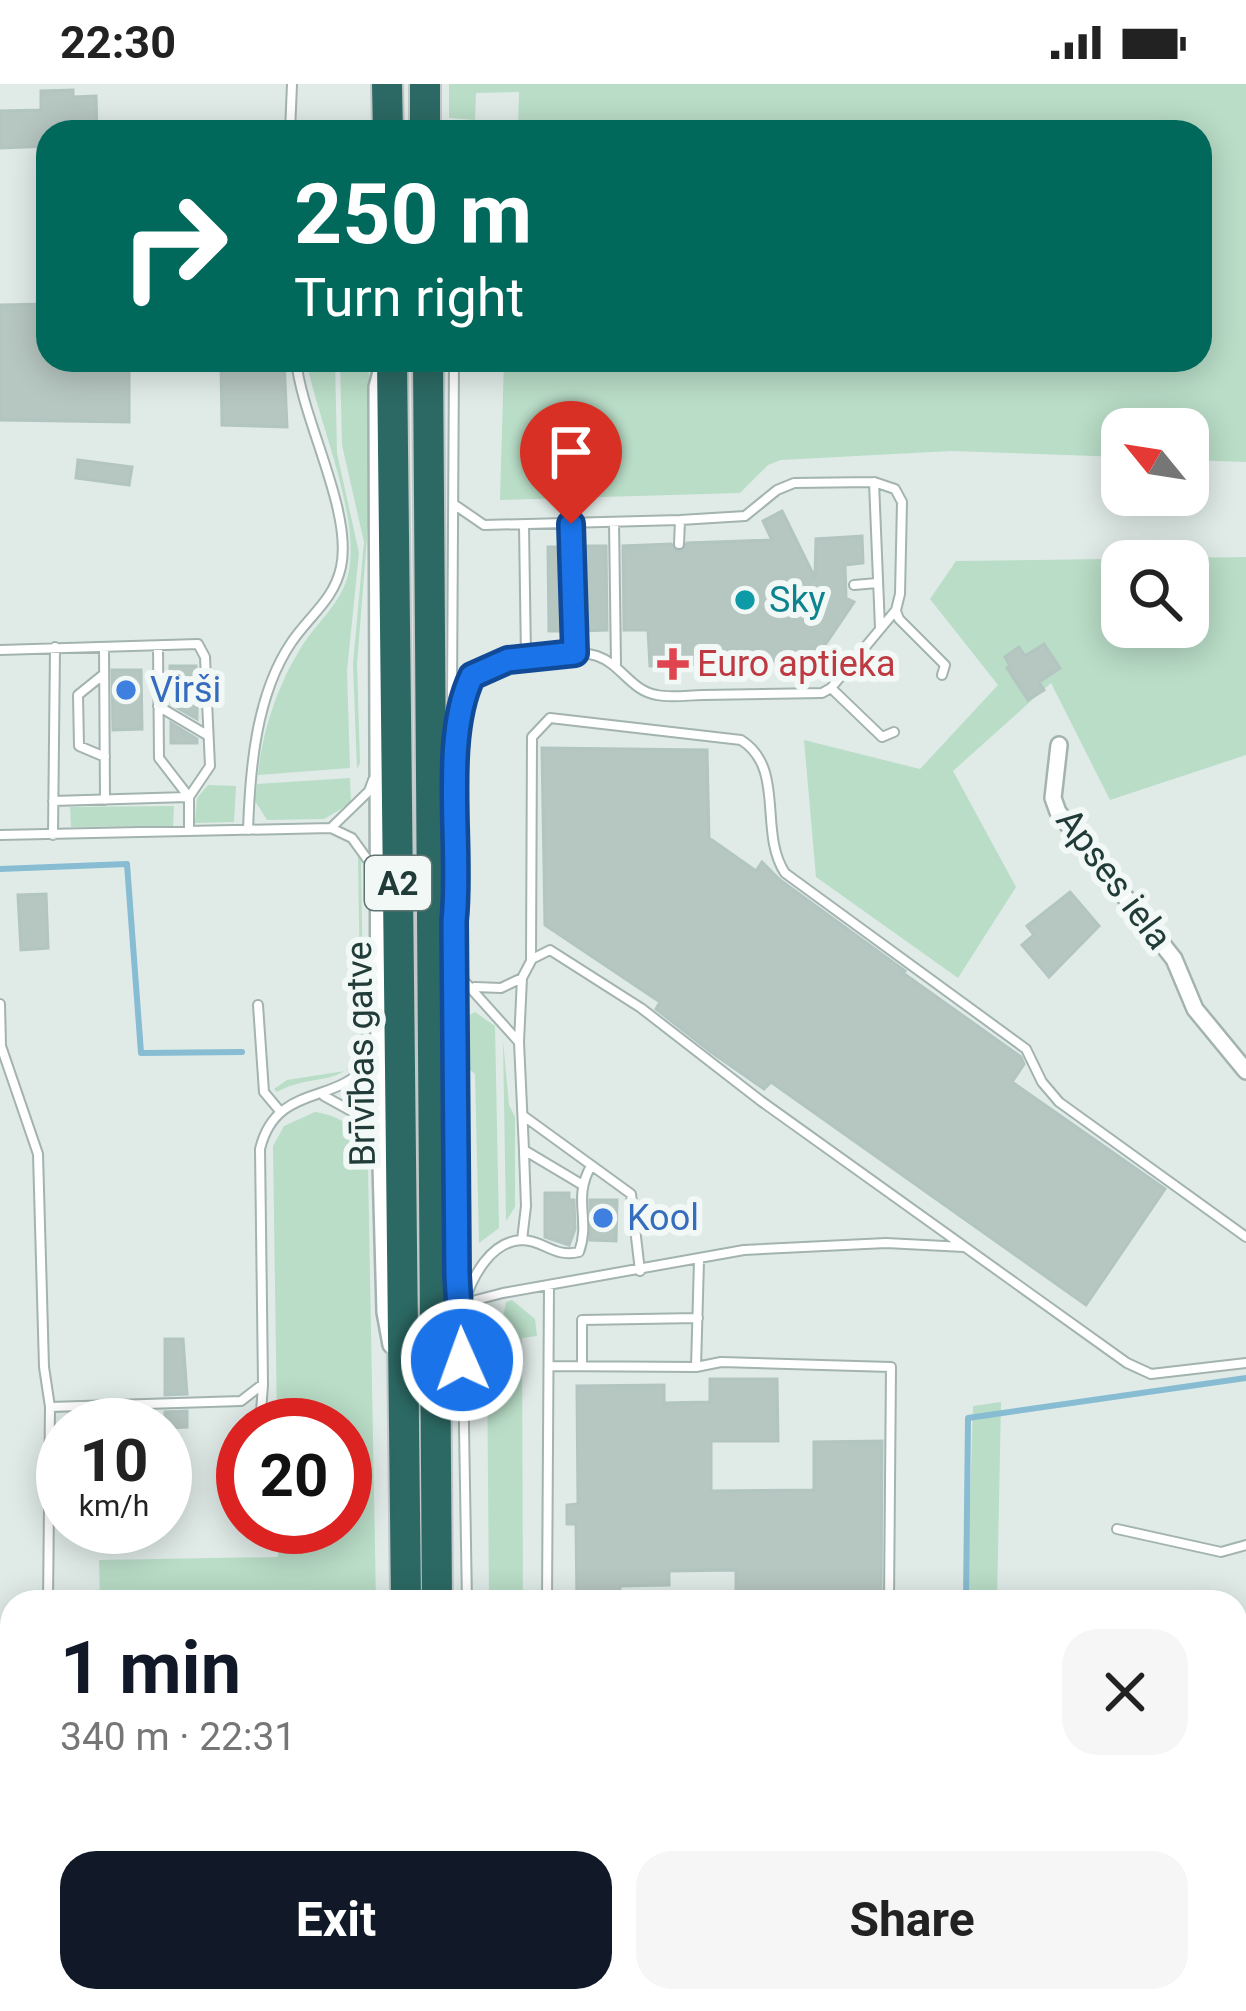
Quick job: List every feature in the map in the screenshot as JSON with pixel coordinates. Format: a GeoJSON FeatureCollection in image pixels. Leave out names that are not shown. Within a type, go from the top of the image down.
{"type":"FeatureCollection","features":[{"type":"Feature","properties":{"kind":"highway"},"geometry":{"type":"LineString","coordinates":[[387,84],[388,120]]}},
{"type":"Feature","properties":{"kind":"highway"},"geometry":{"type":"LineString","coordinates":[[425,84],[425,120]]}},
{"type":"Feature","properties":{"kind":"highway","name":"Brīvības gatve"},"geometry":{"type":"LineString","coordinates":[[388,372],[406,1590]]}},
{"type":"Feature","properties":{"kind":"highway","name":"Brīvības gatve"},"geometry":{"type":"LineString","coordinates":[[428,372],[437,1590]]}},
{"type":"Feature","properties":{"kind":"street"},"geometry":{"type":"LineString","coordinates":[[383,372],[377,387],[380,1158],[385,1312],[403,1407]]}},
{"type":"Feature","properties":{"kind":"street","name":"Apses iela"},"geometry":{"type":"LineString","coordinates":[[1059,745],[1054,778],[1058,812],[1174,958],[1195,1009],[1246,1071]]}},
{"type":"Feature","properties":{"kind":"lane"},"geometry":{"type":"LineString","coordinates":[[290,120],[292,84]]}},
{"type":"Feature","properties":{"kind":"lane"},"geometry":{"type":"LineString","coordinates":[[248,830],[250,772],[268,695],[290,644],[331,597],[341,566],[337,516],[298,372]]}},
{"type":"Feature","properties":{"kind":"lane"},"geometry":{"type":"LineString","coordinates":[[454,372],[457,1275],[462,1310],[467,1590]]}},
{"type":"Feature","properties":{"kind":"lane"},"geometry":{"type":"LineString","coordinates":[[455,505],[484,525],[680,520],[746,516],[777,490],[794,484],[874,482],[895,489],[902,502],[896,610],[823,693],[656,695],[625,677],[616,665],[614,522]]}},
{"type":"Feature","properties":{"kind":"lane"},"geometry":{"type":"LineString","coordinates":[[874,482],[880,628]]}},
{"type":"Feature","properties":{"kind":"lane"},"geometry":{"type":"LineString","coordinates":[[679,544],[680,520]]}},
{"type":"Feature","properties":{"kind":"lane"},"geometry":{"type":"LineString","coordinates":[[571,524],[575,653]]}},
{"type":"Feature","properties":{"kind":"lane"},"geometry":{"type":"LineString","coordinates":[[524,525],[526,658]]}},
{"type":"Feature","properties":{"kind":"lane"},"geometry":{"type":"LineString","coordinates":[[854,585],[877,584]]}},
{"type":"Feature","properties":{"kind":"lane"},"geometry":{"type":"LineString","coordinates":[[896,610],[911,638],[945,665],[942,675]]}},
{"type":"Feature","properties":{"kind":"lane"},"geometry":{"type":"LineString","coordinates":[[0,650],[198,644],[205,657],[210,766],[189,797],[189,830]]}},
{"type":"Feature","properties":{"kind":"lane"},"geometry":{"type":"LineString","coordinates":[[104,646],[105,800]]}},
{"type":"Feature","properties":{"kind":"lane"},"geometry":{"type":"LineString","coordinates":[[158,646],[159,758],[189,797]]}},
{"type":"Feature","properties":{"kind":"lane"},"geometry":{"type":"LineString","coordinates":[[53,835],[55,647]]}},
{"type":"Feature","properties":{"kind":"lane"},"geometry":{"type":"LineString","coordinates":[[458,726],[472,676],[487,667],[575,653],[616,665]]}},
{"type":"Feature","properties":{"kind":"lane"},"geometry":{"type":"LineString","coordinates":[[104,674],[78,695],[78,712],[79,746],[105,757]]}},
{"type":"Feature","properties":{"kind":"lane"},"geometry":{"type":"LineString","coordinates":[[158,675],[207,702]]}},
{"type":"Feature","properties":{"kind":"lane"},"geometry":{"type":"LineString","coordinates":[[831,688],[856,705],[882,736],[894,732]]}},
{"type":"Feature","properties":{"kind":"lane"},"geometry":{"type":"LineString","coordinates":[[158,706],[208,736]]}},
{"type":"Feature","properties":{"kind":"lane"},"geometry":{"type":"LineString","coordinates":[[522,1240],[526,1206],[519,1042],[522,978],[531,961],[532,737],[550,718],[741,740],[755,748],[765,762],[775,858],[785,873],[1026,1049],[1042,1082],[1060,1102],[1246,1237]]}},
{"type":"Feature","properties":{"kind":"lane"},"geometry":{"type":"LineString","coordinates":[[331,827],[369,791],[378,761]]}},
{"type":"Feature","properties":{"kind":"lane"},"geometry":{"type":"LineString","coordinates":[[53,801],[189,797]]}},
{"type":"Feature","properties":{"kind":"lane"},"geometry":{"type":"LineString","coordinates":[[0,836],[331,827],[364,851],[377,877]]}},
{"type":"Feature","properties":{"kind":"lane"},"geometry":{"type":"LineString","coordinates":[[531,961],[550,950],[641,1008],[761,1101],[1127,1363],[1151,1374],[1246,1363]]}},
{"type":"Feature","properties":{"kind":"lane"},"geometry":{"type":"LineString","coordinates":[[455,971],[519,1042]]}},
{"type":"Feature","properties":{"kind":"lane"},"geometry":{"type":"LineString","coordinates":[[474,987],[501,988],[522,978]]}},
{"type":"Feature","properties":{"kind":"lane"},"geometry":{"type":"LineString","coordinates":[[0,1004],[1,1046],[38,1154],[49,1398]]}},
{"type":"Feature","properties":{"kind":"lane"},"geometry":{"type":"LineString","coordinates":[[258,1005],[264,1092],[279,1110]]}},
{"type":"Feature","properties":{"kind":"lane"},"geometry":{"type":"LineString","coordinates":[[262,1398],[260,1149],[266,1127],[279,1110],[300,1098],[324,1096],[370,1061],[379,1031]]}},
{"type":"Feature","properties":{"kind":"lane"},"geometry":{"type":"LineString","coordinates":[[324,1096],[366,1125],[380,1158]]}},
{"type":"Feature","properties":{"kind":"lane"},"geometry":{"type":"LineString","coordinates":[[524,1116],[631,1194],[640,1270]]}},
{"type":"Feature","properties":{"kind":"lane"},"geometry":{"type":"LineString","coordinates":[[524,1150],[580,1184]]}},
{"type":"Feature","properties":{"kind":"lane"},"geometry":{"type":"LineString","coordinates":[[462,1310],[474,1272],[502,1247],[522,1240],[563,1256],[579,1252],[584,1238],[580,1184],[591,1166]]}},
{"type":"Feature","properties":{"kind":"lane"},"geometry":{"type":"LineString","coordinates":[[462,1310],[476,1300],[744,1250],[816,1244],[965,1246]]}},
{"type":"Feature","properties":{"kind":"lane"},"geometry":{"type":"LineString","coordinates":[[696,1367],[699,1261]]}},
{"type":"Feature","properties":{"kind":"lane"},"geometry":{"type":"LineString","coordinates":[[547,1590],[549,1286]]}},
{"type":"Feature","properties":{"kind":"lane"},"geometry":{"type":"LineString","coordinates":[[582,1365],[582,1320],[698,1318]]}},
{"type":"Feature","properties":{"kind":"lane"},"geometry":{"type":"LineString","coordinates":[[549,1366],[696,1367],[721,1362],[891,1367],[889,1590]]}},
{"type":"Feature","properties":{"kind":"lane"},"geometry":{"type":"LineString","coordinates":[[192,1403],[241,1401],[263,1384]]}},
{"type":"Feature","properties":{"kind":"lane"},"geometry":{"type":"LineString","coordinates":[[1117,1529],[1221,1552],[1246,1545]]}},
{"type":"Feature","properties":{"kind":"lane"},"geometry":{"type":"LineString","coordinates":[[48,1554],[48,1590]]}},
{"type":"Feature","properties":{"kind":"green space"},"geometry":{"type":"Polygon","coordinates":[[[449,84],[1246,84],[1246,462],[1209,461],[1209,408],[1101,408],[1101,456],[951,451],[781,460],[768,465],[740,493],[500,500],[504,372],[1212,372],[1212,120],[518,120],[519,92],[476,93],[475,120],[449,118],[449,84]]]}},
{"type":"Feature","properties":{"kind":"green space"},"geometry":{"type":"Polygon","coordinates":[[[335,372],[337,453],[359,553],[347,671],[350,768],[258,775],[267,727],[284,680],[306,640],[337,600],[350,564],[343,494],[309,373],[335,372]]]}},
{"type":"Feature","properties":{"kind":"green space"},"geometry":{"type":"Polygon","coordinates":[[[340,372],[369,372],[369,513],[357,664],[357,769],[353,664],[364,542],[342,445],[340,372]]]}},
{"type":"Feature","properties":{"kind":"green space"},"geometry":{"type":"Polygon","coordinates":[[[1246,557],[1246,755],[1110,800],[1051,683],[953,771],[1016,887],[958,978],[816,877],[804,740],[920,769],[998,685],[930,599],[956,561],[1101,559],[1101,648],[1209,648],[1209,558],[1246,557]]]}},
{"type":"Feature","properties":{"kind":"green space"},"geometry":{"type":"Polygon","coordinates":[[[350,778],[351,803],[324,819],[267,820],[255,801],[257,784],[350,778]]]}},
{"type":"Feature","properties":{"kind":"green space"},"geometry":{"type":"Polygon","coordinates":[[[208,785],[236,786],[234,822],[195,823],[197,798],[208,785]]]}},
{"type":"Feature","properties":{"kind":"green space"},"geometry":{"type":"Polygon","coordinates":[[[174,806],[173,826],[71,827],[70,807],[174,806]]]}},
{"type":"Feature","properties":{"kind":"green space"},"geometry":{"type":"Polygon","coordinates":[[[358,856],[364,1051],[346,1070],[361,1052],[358,856]]]}},
{"type":"Feature","properties":{"kind":"green space"},"geometry":{"type":"Polygon","coordinates":[[[475,1012],[495,1026],[499,1228],[479,1243],[475,1074],[469,1069],[466,1017],[475,1012]]]}},
{"type":"Feature","properties":{"kind":"green space"},"geometry":{"type":"Polygon","coordinates":[[[503,1041],[509,1105],[515,1117],[515,1207],[506,1221],[503,1041]]]}},
{"type":"Feature","properties":{"kind":"green space"},"geometry":{"type":"Polygon","coordinates":[[[344,1071],[277,1092],[274,1089],[287,1080],[344,1071]]]}},
{"type":"Feature","properties":{"kind":"green space"},"geometry":{"type":"Polygon","coordinates":[[[315,1112],[352,1129],[368,1166],[376,1590],[100,1590],[99,1560],[372,1554],[372,1398],[277,1398],[273,1146],[284,1126],[315,1112]]]}},
{"type":"Feature","properties":{"kind":"green space"},"geometry":{"type":"Polygon","coordinates":[[[512,1300],[535,1319],[537,1336],[522,1338],[523,1590],[489,1590],[487,1356],[506,1302],[512,1300]]]}},
{"type":"Feature","properties":{"kind":"green space"},"geometry":{"type":"Polygon","coordinates":[[[1001,1402],[997,1590],[967,1590],[973,1406],[1001,1402]]]}},
{"type":"Feature","properties":{"kind":"building"},"geometry":{"type":"Polygon","coordinates":[[[73,90],[73,97],[96,96],[97,120],[36,120],[36,146],[0,148],[0,111],[41,110],[41,91],[73,90]]]}},
{"type":"Feature","properties":{"kind":"building"},"geometry":{"type":"Polygon","coordinates":[[[36,304],[36,372],[129,372],[129,422],[0,420],[0,305],[36,304]]]}},
{"type":"Feature","properties":{"kind":"building"},"geometry":{"type":"Polygon","coordinates":[[[221,372],[285,372],[287,427],[222,425],[221,372]]]}},
{"type":"Feature","properties":{"kind":"building"},"geometry":{"type":"Polygon","coordinates":[[[78,460],[132,467],[129,485],[76,478],[78,460]]]}},
{"type":"Feature","properties":{"kind":"building","name":"Sky"},"geometry":{"type":"Polygon","coordinates":[[[782,511],[815,578],[816,539],[862,536],[863,563],[845,565],[846,598],[854,602],[823,648],[808,649],[808,660],[650,666],[648,630],[624,630],[623,546],[671,544],[680,552],[687,543],[772,540],[763,521],[782,511]]]}},
{"type":"Feature","properties":{"kind":"building"},"geometry":{"type":"Polygon","coordinates":[[[579,546],[606,546],[607,630],[582,631],[579,546]]]}},
{"type":"Feature","properties":{"kind":"building"},"geometry":{"type":"Polygon","coordinates":[[[548,547],[563,547],[566,631],[549,631],[548,547]]]}},
{"type":"Feature","properties":{"kind":"building"},"geometry":{"type":"Polygon","coordinates":[[[1044,644],[1060,668],[1039,682],[1044,690],[1028,700],[1005,657],[1019,647],[1025,656],[1044,644]]]}},
{"type":"Feature","properties":{"kind":"building"},"geometry":{"type":"Polygon","coordinates":[[[170,666],[196,666],[196,686],[170,672],[170,666]]]}},
{"type":"Feature","properties":{"kind":"building","name":"Virši"},"geometry":{"type":"Polygon","coordinates":[[[112,670],[141,670],[142,729],[113,730],[112,670]]]}},
{"type":"Feature","properties":{"kind":"building"},"geometry":{"type":"Polygon","coordinates":[[[170,691],[197,705],[197,719],[171,704],[170,691]]]}},
{"type":"Feature","properties":{"kind":"building"},"geometry":{"type":"Polygon","coordinates":[[[171,723],[197,739],[197,743],[171,743],[171,723]]]}},
{"type":"Feature","properties":{"kind":"building"},"geometry":{"type":"Polygon","coordinates":[[[542,748],[707,750],[709,838],[756,871],[762,862],[903,973],[1021,1057],[1024,1064],[1012,1082],[1165,1189],[1086,1305],[771,1082],[764,1089],[711,1052],[656,1009],[660,1002],[545,925],[542,748]]]}},
{"type":"Feature","properties":{"kind":"building"},"geometry":{"type":"Polygon","coordinates":[[[1070,892],[1099,926],[1049,977],[1022,945],[1034,935],[1027,926],[1070,892]]]}},
{"type":"Feature","properties":{"kind":"building"},"geometry":{"type":"Polygon","coordinates":[[[46,894],[48,948],[21,950],[18,895],[46,894]]]}},
{"type":"Feature","properties":{"kind":"building"},"geometry":{"type":"Polygon","coordinates":[[[545,1193],[569,1193],[569,1200],[574,1200],[575,1229],[569,1245],[545,1237],[545,1193]]]}},
{"type":"Feature","properties":{"kind":"building"},"geometry":{"type":"Polygon","coordinates":[[[590,1200],[617,1200],[616,1241],[590,1240],[590,1200]]]}},
{"type":"Feature","properties":{"kind":"building"},"geometry":{"type":"Polygon","coordinates":[[[165,1339],[183,1339],[187,1394],[165,1395],[165,1339]]]}},
{"type":"Feature","properties":{"kind":"building"},"geometry":{"type":"Polygon","coordinates":[[[710,1379],[777,1379],[778,1441],[711,1441],[711,1491],[814,1490],[814,1442],[882,1441],[881,1590],[736,1590],[736,1570],[669,1571],[669,1585],[577,1590],[576,1524],[567,1524],[567,1505],[578,1504],[577,1386],[664,1385],[664,1403],[710,1402],[710,1379]]]}},
{"type":"Feature","properties":{"kind":"waterway"},"geometry":{"type":"LineString","coordinates":[[0,869],[127,864],[141,1053],[242,1052]]}},
{"type":"Feature","properties":{"kind":"waterway"},"geometry":{"type":"LineString","coordinates":[[966,1590],[968,1418],[1246,1378]]}},
{"type":"Feature","properties":{"kind":"place","name":"Sky"},"geometry":{"type":"Point","coordinates":[745,600]}},
{"type":"Feature","properties":{"kind":"place","name":"Euro aptieka"},"geometry":{"type":"Point","coordinates":[673,664]}},
{"type":"Feature","properties":{"kind":"place","name":"Virši"},"geometry":{"type":"Point","coordinates":[126,690]}},
{"type":"Feature","properties":{"kind":"place","name":"Kool"},"geometry":{"type":"Point","coordinates":[603,1218]}},
{"type":"Feature","properties":{"kind":"route"},"geometry":{"type":"LineString","coordinates":[[462,1360],[454,921],[459,879],[458,726],[472,676],[508,660],[575,653],[571,524]]}}]}
